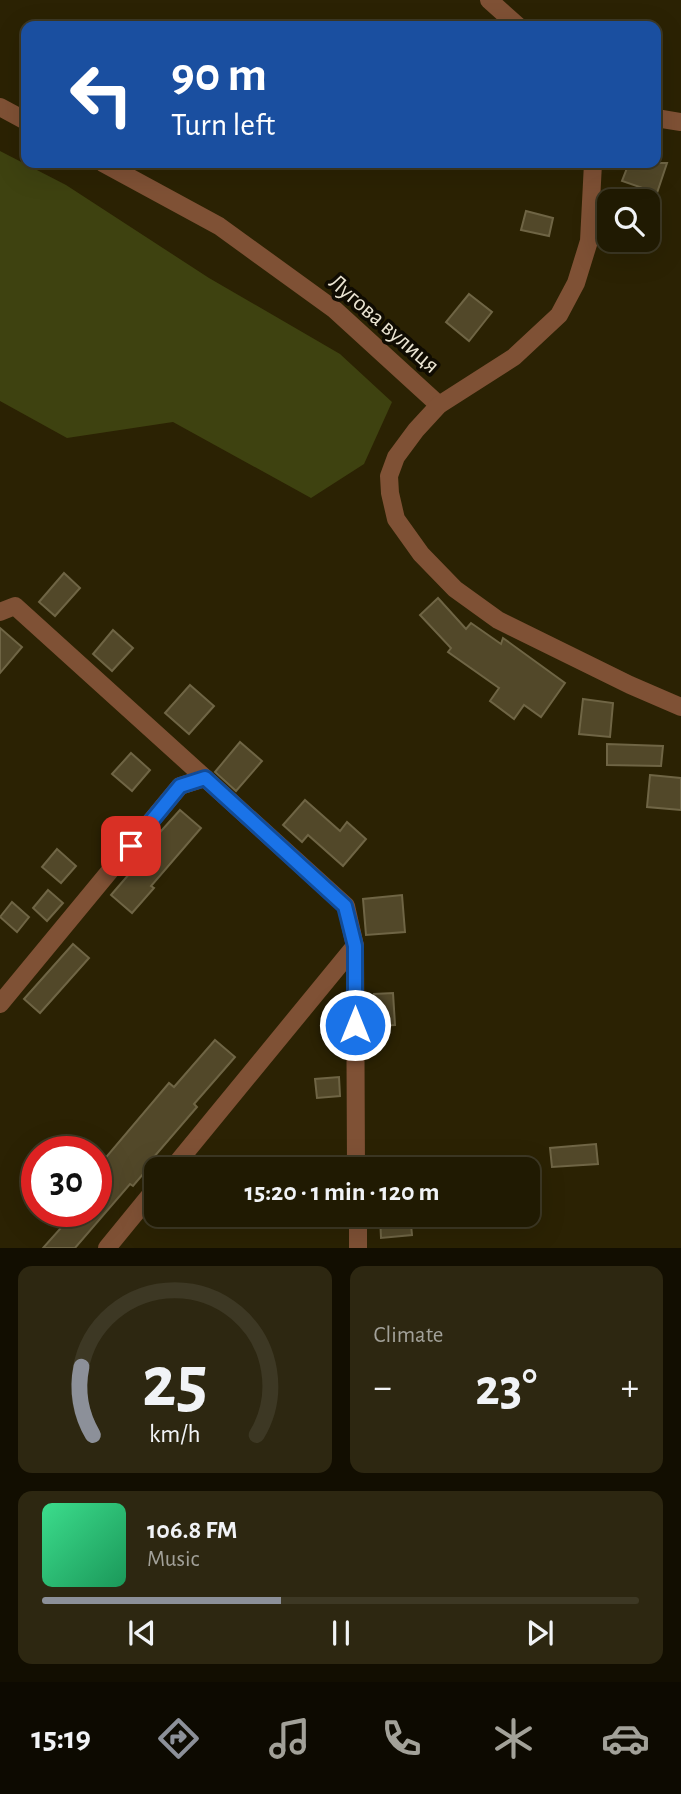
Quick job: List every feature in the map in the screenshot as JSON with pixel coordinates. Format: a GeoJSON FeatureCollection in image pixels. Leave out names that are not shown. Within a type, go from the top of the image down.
{"type":"FeatureCollection","features":[{"type":"Feature","properties":{"kind":"street"},"geometry":{"type":"LineString","coordinates":[[489,0],[512,21]]}},
{"type":"Feature","properties":{"kind":"street"},"geometry":{"type":"LineString","coordinates":[[0,107],[21,118]]}},
{"type":"Feature","properties":{"kind":"street"},"geometry":{"type":"LineString","coordinates":[[661,119],[681,122]]}},
{"type":"Feature","properties":{"kind":"street","name":"Лугова вулиця"},"geometry":{"type":"LineString","coordinates":[[112,168],[219,226],[335,310],[439,405],[396,457],[389,476],[390,493],[396,519],[421,554],[455,589],[498,620],[681,708]]}},
{"type":"Feature","properties":{"kind":"street"},"geometry":{"type":"LineString","coordinates":[[439,405],[514,357],[559,315],[576,283],[589,241],[593,168]]}},
{"type":"Feature","properties":{"kind":"street"},"geometry":{"type":"LineString","coordinates":[[0,593],[8,609],[205,778],[345,906],[355,946],[356,1157]]}},
{"type":"Feature","properties":{"kind":"street"},"geometry":{"type":"LineString","coordinates":[[0,1004],[180,786],[205,778]]}},
{"type":"Feature","properties":{"kind":"street"},"geometry":{"type":"LineString","coordinates":[[182,1157],[355,946]]}},
{"type":"Feature","properties":{"kind":"street"},"geometry":{"type":"LineString","coordinates":[[107,1248],[144,1203]]}},
{"type":"Feature","properties":{"kind":"street"},"geometry":{"type":"LineString","coordinates":[[358,1227],[358,1248]]}},
{"type":"Feature","properties":{"kind":"green space"},"geometry":{"type":"Polygon","coordinates":[[[0,151],[21,162],[21,168],[33,168],[66,185],[209,278],[340,354],[392,402],[364,464],[311,498],[173,422],[67,438],[0,401],[0,151]]]}},
{"type":"Feature","properties":{"kind":"building"},"geometry":{"type":"Polygon","coordinates":[[[661,163],[667,163],[658,189],[645,189],[622,181],[627,168],[661,168],[661,163]]]}},
{"type":"Feature","properties":{"kind":"building"},"geometry":{"type":"Polygon","coordinates":[[[526,211],[553,218],[549,236],[521,230],[526,211]]]}},
{"type":"Feature","properties":{"kind":"building"},"geometry":{"type":"Polygon","coordinates":[[[469,294],[492,312],[469,341],[446,322],[469,294]]]}},
{"type":"Feature","properties":{"kind":"building"},"geometry":{"type":"Polygon","coordinates":[[[64,573],[80,588],[55,616],[39,602],[64,573]]]}},
{"type":"Feature","properties":{"kind":"building"},"geometry":{"type":"Polygon","coordinates":[[[438,598],[466,629],[471,623],[501,644],[503,638],[565,683],[541,717],[524,705],[514,719],[490,701],[499,688],[448,652],[451,648],[420,615],[438,598]]]}},
{"type":"Feature","properties":{"kind":"building"},"geometry":{"type":"Polygon","coordinates":[[[0,628],[22,647],[0,673],[0,628]]]}},
{"type":"Feature","properties":{"kind":"building"},"geometry":{"type":"Polygon","coordinates":[[[113,630],[133,648],[112,671],[93,654],[113,630]]]}},
{"type":"Feature","properties":{"kind":"building"},"geometry":{"type":"Polygon","coordinates":[[[190,685],[214,706],[189,734],[165,713],[190,685]]]}},
{"type":"Feature","properties":{"kind":"building"},"geometry":{"type":"Polygon","coordinates":[[[583,699],[613,703],[610,737],[579,734],[583,699]]]}},
{"type":"Feature","properties":{"kind":"building"},"geometry":{"type":"Polygon","coordinates":[[[240,742],[262,761],[236,791],[215,772],[240,742]]]}},
{"type":"Feature","properties":{"kind":"building"},"geometry":{"type":"Polygon","coordinates":[[[607,744],[663,746],[661,766],[607,765],[607,744]]]}},
{"type":"Feature","properties":{"kind":"building"},"geometry":{"type":"Polygon","coordinates":[[[131,753],[150,770],[132,791],[112,774],[131,753]]]}},
{"type":"Feature","properties":{"kind":"building"},"geometry":{"type":"Polygon","coordinates":[[[650,775],[681,778],[681,810],[647,807],[650,775]]]}},
{"type":"Feature","properties":{"kind":"building"},"geometry":{"type":"Polygon","coordinates":[[[305,800],[340,831],[347,822],[366,839],[343,866],[308,835],[302,842],[283,825],[305,800]]]}},
{"type":"Feature","properties":{"kind":"building"},"geometry":{"type":"Polygon","coordinates":[[[180,810],[201,828],[151,886],[154,888],[132,913],[111,895],[156,843],[153,840],[180,810]]]}},
{"type":"Feature","properties":{"kind":"building"},"geometry":{"type":"Polygon","coordinates":[[[57,849],[76,866],[61,883],[42,867],[57,849]]]}},
{"type":"Feature","properties":{"kind":"building"},"geometry":{"type":"Polygon","coordinates":[[[48,890],[63,903],[47,921],[33,908],[48,890]]]}},
{"type":"Feature","properties":{"kind":"building"},"geometry":{"type":"Polygon","coordinates":[[[402,895],[405,932],[366,935],[363,899],[402,895]]]}},
{"type":"Feature","properties":{"kind":"building"},"geometry":{"type":"Polygon","coordinates":[[[12,902],[29,917],[17,932],[0,917],[12,902]]]}},
{"type":"Feature","properties":{"kind":"building"},"geometry":{"type":"Polygon","coordinates":[[[73,944],[89,958],[40,1013],[24,999],[73,944]]]}},
{"type":"Feature","properties":{"kind":"building"},"geometry":{"type":"Polygon","coordinates":[[[393,993],[395,1025],[375,1026],[374,994],[393,993]]]}},
{"type":"Feature","properties":{"kind":"building"},"geometry":{"type":"Polygon","coordinates":[[[215,1040],[235,1057],[194,1104],[197,1107],[154,1157],[144,1157],[144,1173],[133,1186],[130,1184],[112,1205],[112,1150],[169,1083],[174,1087],[215,1040]]]}},
{"type":"Feature","properties":{"kind":"building"},"geometry":{"type":"Polygon","coordinates":[[[339,1077],[340,1096],[317,1098],[315,1079],[339,1077]]]}},
{"type":"Feature","properties":{"kind":"building"},"geometry":{"type":"Polygon","coordinates":[[[596,1144],[598,1164],[552,1167],[550,1148],[596,1144]]]}},
{"type":"Feature","properties":{"kind":"building"},"geometry":{"type":"Polygon","coordinates":[[[62,1227],[93,1227],[75,1248],[43,1248],[62,1227]]]}},
{"type":"Feature","properties":{"kind":"building"},"geometry":{"type":"Polygon","coordinates":[[[380,1227],[411,1227],[412,1235],[381,1238],[380,1227]]]}},
{"type":"Feature","properties":{"kind":"route"},"geometry":{"type":"LineString","coordinates":[[131,846],[180,786],[205,778],[345,906],[355,946],[355,1025]]}}]}
